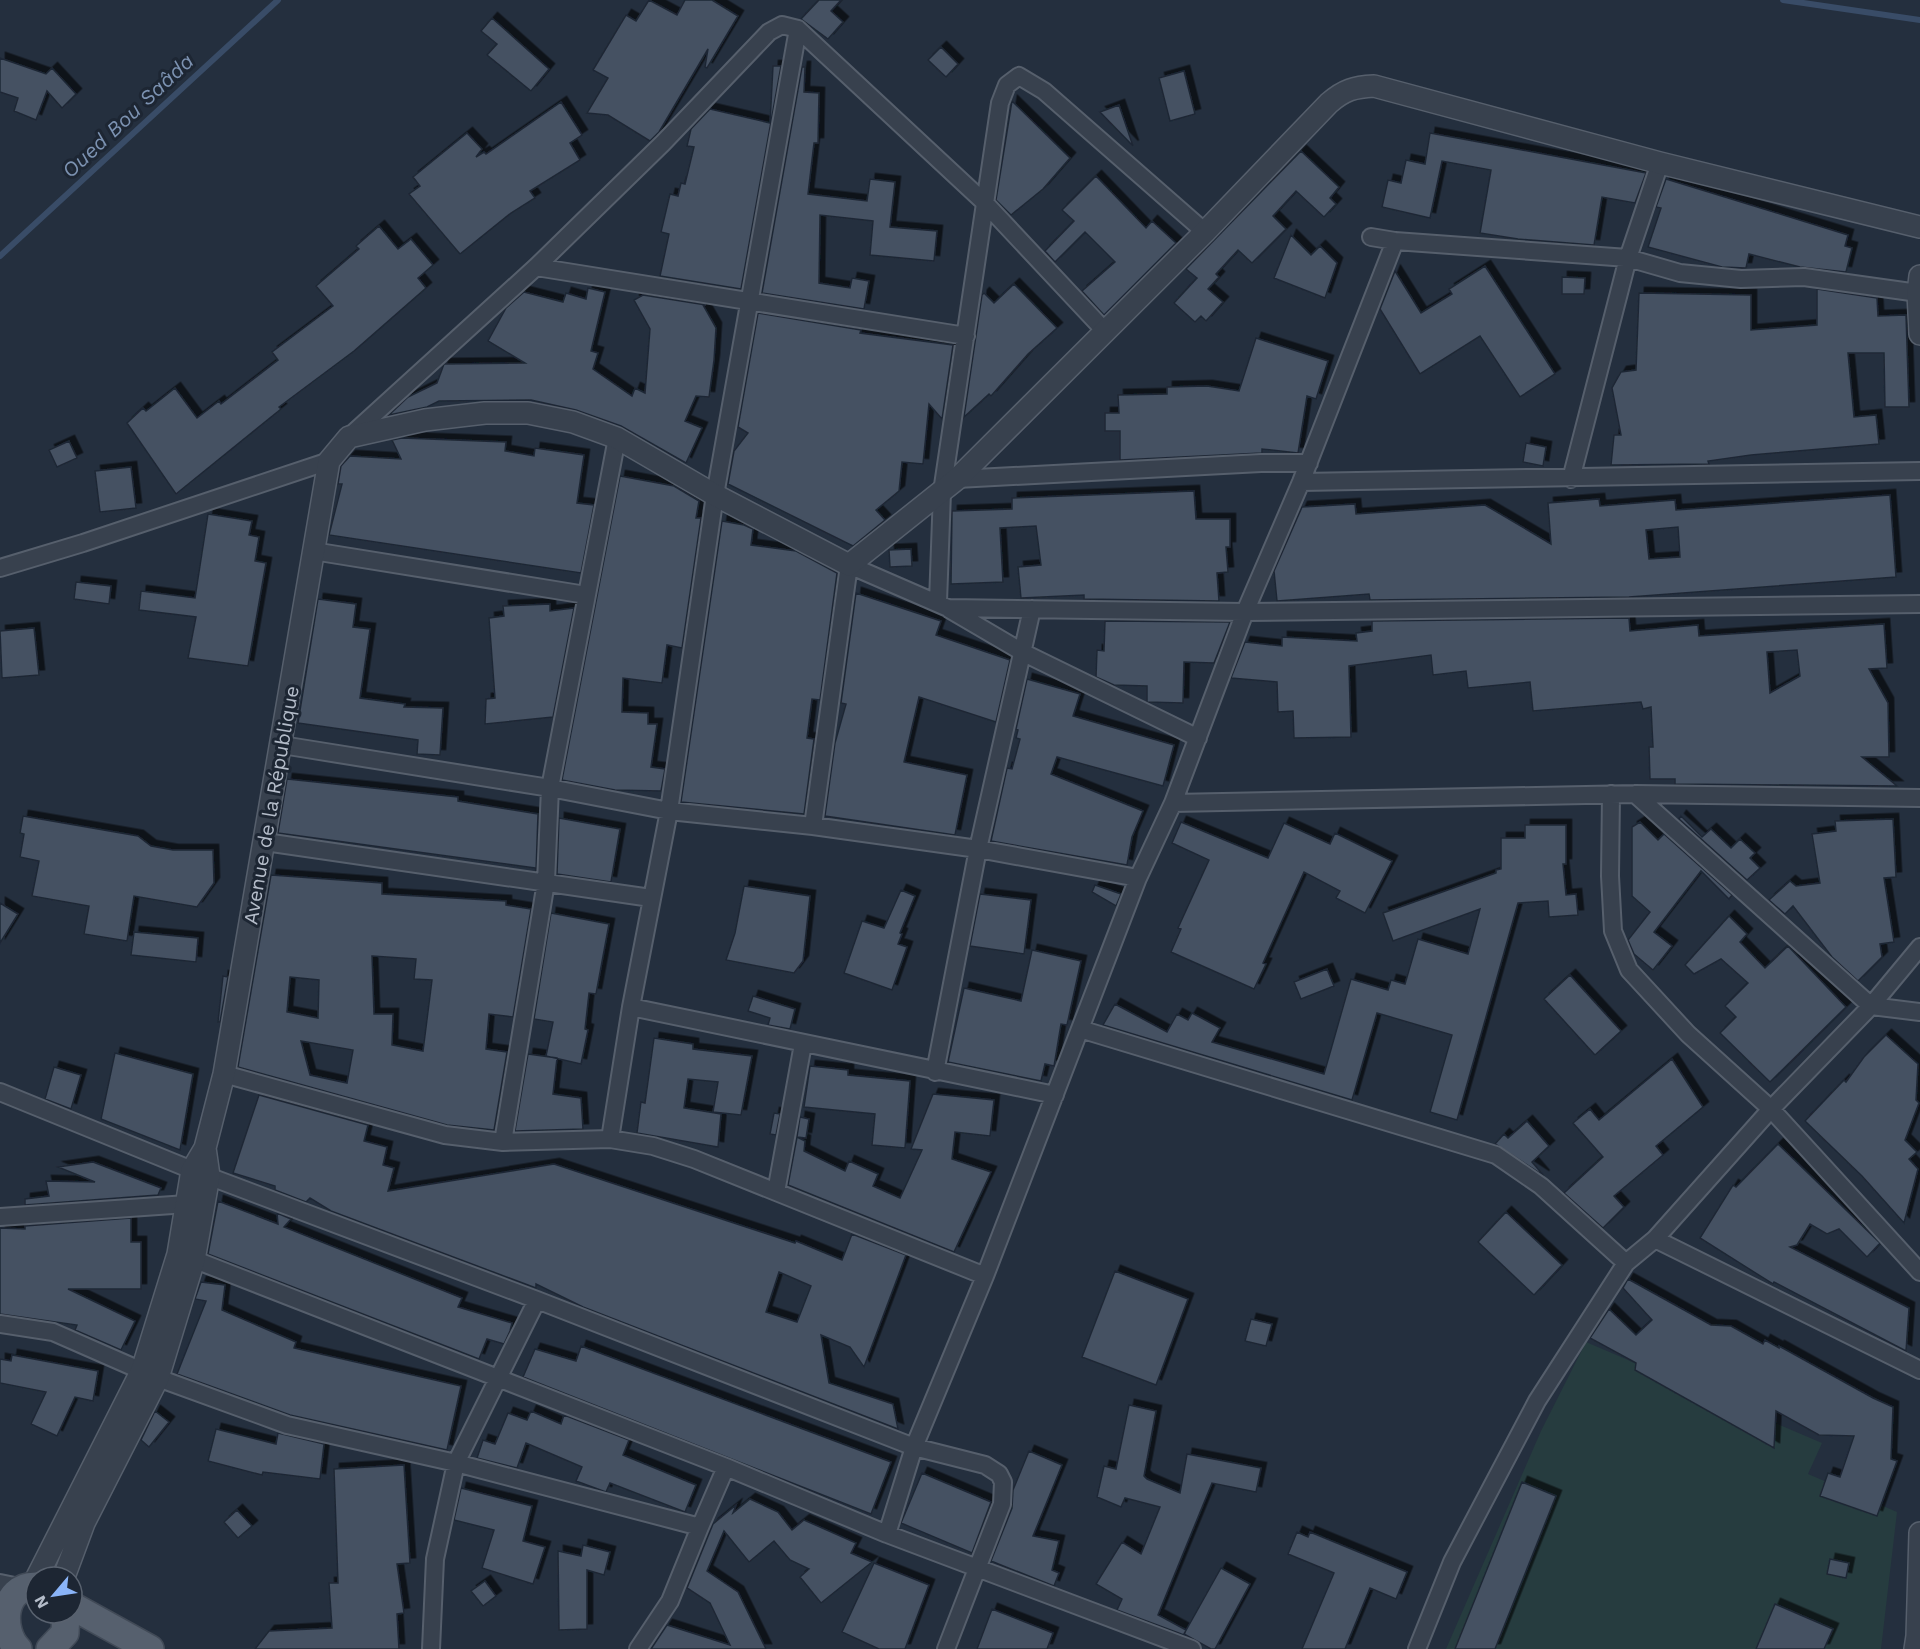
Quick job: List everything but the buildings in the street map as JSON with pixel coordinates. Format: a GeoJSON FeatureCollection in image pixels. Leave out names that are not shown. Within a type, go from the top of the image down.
{"type":"FeatureCollection","features":[{"type":"Feature","properties":{"kind":"main road"},"geometry":{"type":"LineString","coordinates":[[4,1631],[6,1600],[24,1586]]}},
{"type":"Feature","properties":{"kind":"main road"},"geometry":{"type":"LineString","coordinates":[[84,1613],[150,1649]]}},
{"type":"Feature","properties":{"kind":"main road"},"geometry":{"type":"LineString","coordinates":[[51,1649],[65,1632],[65,1625]]}},
{"type":"Feature","properties":{"kind":"street"},"geometry":{"type":"LineString","coordinates":[[0,568],[83,543],[329,461],[349,437],[536,267],[663,143],[769,32],[782,25],[798,29],[985,203],[1104,330]]}},
{"type":"Feature","properties":{"kind":"street"},"geometry":{"type":"LineString","coordinates":[[610,1139],[631,1006],[669,811],[715,495],[798,29]]}},
{"type":"Feature","properties":{"kind":"street"},"geometry":{"type":"LineString","coordinates":[[943,605],[949,486],[966,336],[1000,103],[1007,85],[1019,76],[1044,91],[1205,232]]}},
{"type":"Feature","properties":{"kind":"street"},"geometry":{"type":"LineString","coordinates":[[813,826],[849,565],[949,486],[1205,232],[1344,90],[1358,86],[1374,86],[1660,163],[1920,227]]}},
{"type":"Feature","properties":{"kind":"street"},"geometry":{"type":"LineString","coordinates":[[1571,479],[1628,258],[1660,163]]}},
{"type":"Feature","properties":{"kind":"street"},"geometry":{"type":"LineString","coordinates":[[1371,237],[1395,241],[1628,258],[1680,273],[1741,279],[1804,277],[1919,285],[1920,334]]}},
{"type":"Feature","properties":{"kind":"street"},"geometry":{"type":"LineString","coordinates":[[887,1534],[914,1447],[985,1276],[1138,878],[1173,803],[1245,612],[1309,463],[1395,241]]}},
{"type":"Feature","properties":{"kind":"street"},"geometry":{"type":"LineString","coordinates":[[536,267],[966,336]]}},
{"type":"Feature","properties":{"kind":"street"},"geometry":{"type":"LineString","coordinates":[[349,437],[425,420],[485,413],[528,413],[573,422],[616,438],[715,495],[849,565],[943,605],[1024,653],[1198,738]]}},
{"type":"Feature","properties":{"kind":"street"},"geometry":{"type":"LineString","coordinates":[[503,1142],[546,882],[550,788],[616,438]]}},
{"type":"Feature","properties":{"kind":"street","name":"Avenue de la République"},"geometry":{"type":"LineString","coordinates":[[201,1173],[224,1074],[329,461]]}},
{"type":"Feature","properties":{"kind":"street"},"geometry":{"type":"LineString","coordinates":[[949,486],[1261,463],[1309,463]]}},
{"type":"Feature","properties":{"kind":"street"},"geometry":{"type":"LineString","coordinates":[[1301,482],[1920,471]]}},
{"type":"Feature","properties":{"kind":"street"},"geometry":{"type":"LineString","coordinates":[[313,551],[586,596]]}},
{"type":"Feature","properties":{"kind":"street"},"geometry":{"type":"LineString","coordinates":[[943,605],[1032,609],[1245,612],[1920,604]]}},
{"type":"Feature","properties":{"kind":"street"},"geometry":{"type":"LineString","coordinates":[[935,1072],[978,849],[1024,653],[1032,609]]}},
{"type":"Feature","properties":{"kind":"street"},"geometry":{"type":"LineString","coordinates":[[282,745],[550,788],[669,811],[813,826],[978,849],[1138,878]]}},
{"type":"Feature","properties":{"kind":"street"},"geometry":{"type":"LineString","coordinates":[[1173,803],[1611,794],[1920,798]]}},
{"type":"Feature","properties":{"kind":"street"},"geometry":{"type":"LineString","coordinates":[[1611,794],[1610,876],[1613,931],[1629,970],[1688,1034],[1771,1109],[1920,1272]]}},
{"type":"Feature","properties":{"kind":"street"},"geometry":{"type":"LineString","coordinates":[[1635,794],[1871,1006],[1920,1012]]}},
{"type":"Feature","properties":{"kind":"street"},"geometry":{"type":"LineString","coordinates":[[265,842],[651,898]]}},
{"type":"Feature","properties":{"kind":"street"},"geometry":{"type":"LineString","coordinates":[[1417,1649],[1452,1563],[1537,1401],[1626,1263],[1655,1239],[1771,1109],[1871,1006],[1920,947]]}},
{"type":"Feature","properties":{"kind":"street"},"geometry":{"type":"LineString","coordinates":[[631,1006],[935,1072],[1055,1095]]}},
{"type":"Feature","properties":{"kind":"street"},"geometry":{"type":"LineString","coordinates":[[1080,1029],[1496,1155],[1520,1169],[1558,1199],[1626,1263]]}},
{"type":"Feature","properties":{"kind":"street"},"geometry":{"type":"LineString","coordinates":[[776,1192],[803,1044]]}},
{"type":"Feature","properties":{"kind":"street"},"geometry":{"type":"LineString","coordinates":[[224,1074],[444,1135],[503,1142],[610,1139],[653,1146],[776,1192],[985,1276]]}},
{"type":"Feature","properties":{"kind":"street"},"geometry":{"type":"LineString","coordinates":[[0,1092],[201,1173],[537,1300],[914,1447],[985,1465],[1001,1478],[1004,1487],[1002,1504],[946,1649]]}},
{"type":"Feature","properties":{"kind":"street"},"geometry":{"type":"LineString","coordinates":[[186,1257],[187,1204],[201,1173]]}},
{"type":"Feature","properties":{"kind":"street"},"geometry":{"type":"LineString","coordinates":[[68,1565],[84,1523],[150,1374],[186,1257],[201,1173]]}},
{"type":"Feature","properties":{"kind":"street"},"geometry":{"type":"LineString","coordinates":[[0,1217],[187,1204]]}},
{"type":"Feature","properties":{"kind":"street"},"geometry":{"type":"LineString","coordinates":[[1655,1239],[1920,1370]]}},
{"type":"Feature","properties":{"kind":"street"},"geometry":{"type":"LineString","coordinates":[[186,1257],[726,1467],[887,1534],[978,1566],[1192,1649]]}},
{"type":"Feature","properties":{"kind":"street"},"geometry":{"type":"LineString","coordinates":[[431,1649],[435,1559],[456,1463],[496,1378],[537,1300]]}},
{"type":"Feature","properties":{"kind":"street"},"geometry":{"type":"LineString","coordinates":[[0,1324],[53,1332],[150,1374],[287,1425],[456,1463],[700,1527]]}},
{"type":"Feature","properties":{"kind":"street"},"geometry":{"type":"LineString","coordinates":[[39,1565],[150,1374]]}},
{"type":"Feature","properties":{"kind":"street"},"geometry":{"type":"LineString","coordinates":[[638,1649],[670,1601],[726,1467]]}},
{"type":"Feature","properties":{"kind":"street"},"geometry":{"type":"LineString","coordinates":[[1917,1640],[1920,1533]]}},
{"type":"Feature","properties":{"kind":"green space"},"geometry":{"type":"Polygon","coordinates":[[[1586,1342],[1822,1443],[1808,1474],[1897,1512],[1881,1649],[1446,1649],[1541,1431],[1586,1342]]]}},
{"type":"Feature","properties":{"kind":"waterway","name":"Oued Bou Saâda"},"geometry":{"type":"LineString","coordinates":[[0,256],[278,0]]}},
{"type":"Feature","properties":{"kind":"waterway","name":"Oued Bou Saâda"},"geometry":{"type":"LineString","coordinates":[[1783,0],[1920,20]]}}]}
